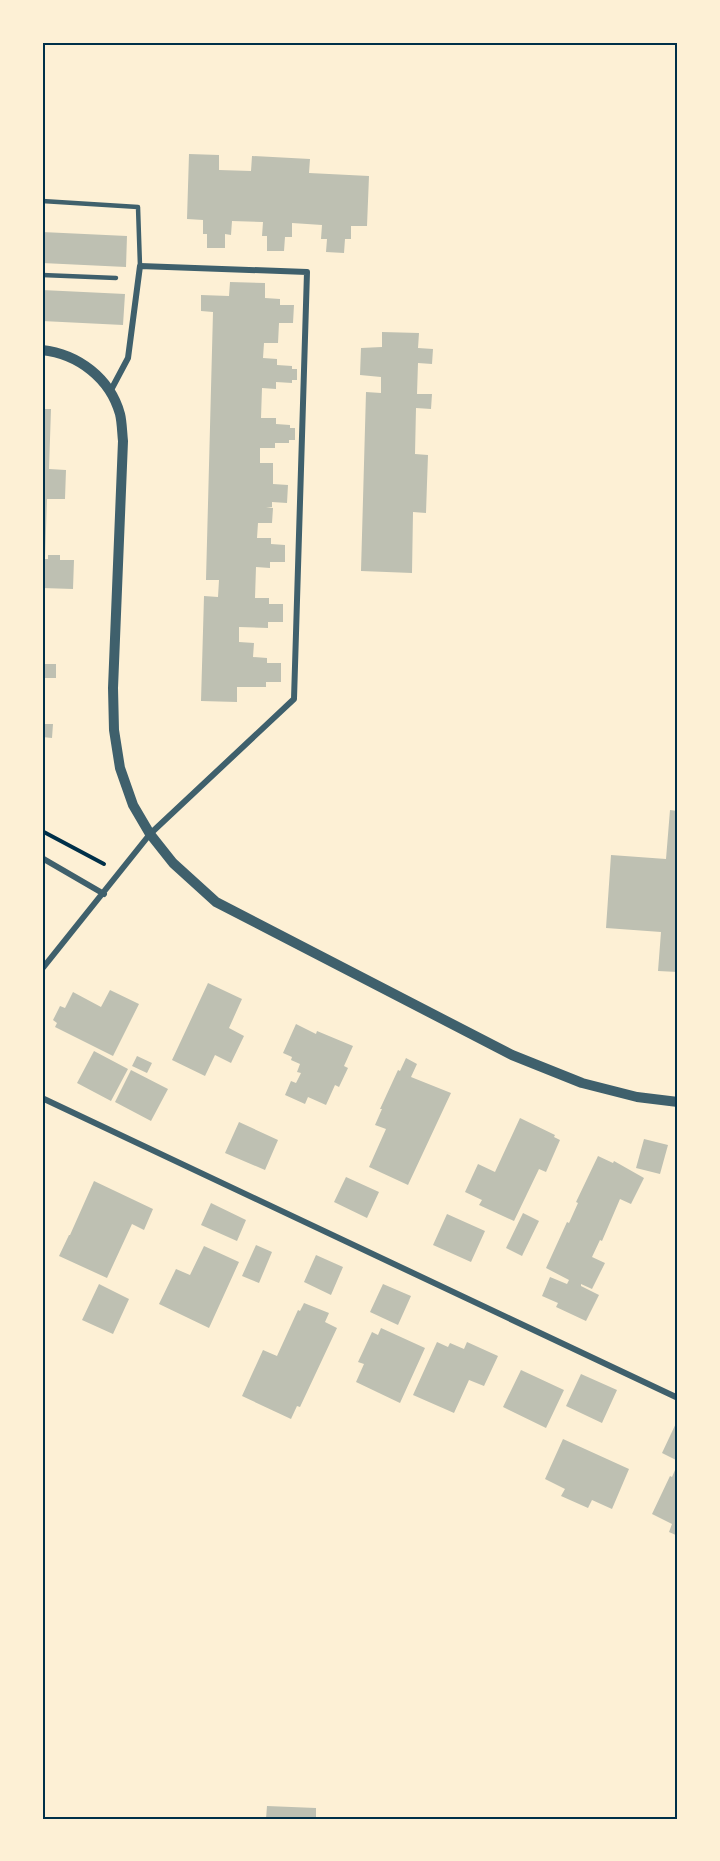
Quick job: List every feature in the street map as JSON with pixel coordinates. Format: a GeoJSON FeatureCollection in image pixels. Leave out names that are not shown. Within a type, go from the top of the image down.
{"type":"FeatureCollection","features":[{"type":"Feature","properties":{"kind":"street"},"geometry":{"type":"LineString","coordinates":[[42,969],[150,834],[294,699],[307,272],[140,266],[128,358],[111,390]]}},
{"type":"Feature","properties":{"kind":"street"},"geometry":{"type":"LineString","coordinates":[[42,350],[72,357],[96,373],[111,390],[120,414],[123,441],[112,688],[114,730],[120,768],[133,806],[172,863],[216,902],[512,1054],[582,1083],[637,1097],[678,1102]]}},
{"type":"Feature","properties":{"kind":"street"},"geometry":{"type":"LineString","coordinates":[[42,858],[104,894]]}},
{"type":"Feature","properties":{"kind":"street"},"geometry":{"type":"LineString","coordinates":[[42,1098],[678,1398]]}},
{"type":"Feature","properties":{"kind":"lane"},"geometry":{"type":"LineString","coordinates":[[42,201],[138,207],[140,266]]}},
{"type":"Feature","properties":{"kind":"lane"},"geometry":{"type":"LineString","coordinates":[[42,275],[116,278]]}},
{"type":"Feature","properties":{"kind":"path"},"geometry":{"type":"LineString","coordinates":[[42,831],[121,873]]}},
{"type":"Feature","properties":{"kind":"building"},"geometry":{"type":"Polygon","coordinates":[[[189,154],[219,155],[219,170],[251,171],[252,156],[310,159],[309,173],[369,176],[367,226],[351,226],[351,239],[345,239],[344,253],[326,252],[327,239],[321,239],[322,225],[292,223],[292,237],[285,237],[284,251],[267,251],[267,236],[262,236],[263,222],[232,221],[231,235],[225,234],[225,248],[207,248],[207,234],[203,234],[203,220],[187,219],[189,154]]]}},
{"type":"Feature","properties":{"kind":"building"},"geometry":{"type":"Polygon","coordinates":[[[42,232],[127,236],[126,267],[42,263],[42,232]]]}},
{"type":"Feature","properties":{"kind":"building"},"geometry":{"type":"Polygon","coordinates":[[[230,282],[265,283],[265,298],[280,299],[280,305],[294,305],[293,323],[279,323],[278,343],[264,343],[263,358],[277,359],[277,365],[292,366],[292,369],[297,369],[297,380],[292,380],[292,383],[276,382],[276,389],[262,388],[261,418],[276,418],[276,424],[290,425],[290,428],[295,428],[295,440],[289,440],[289,443],[275,443],[275,448],[260,448],[260,463],[273,463],[273,484],[288,485],[287,503],[272,502],[272,507],[266,507],[273,508],[272,523],[258,523],[257,538],[271,538],[271,544],[285,545],[285,562],[270,562],[270,568],[256,567],[255,598],[269,598],[269,604],[283,604],[283,622],[268,622],[268,628],[239,627],[239,642],[254,643],[253,657],[267,658],[267,663],[281,663],[281,682],[266,682],[266,687],[237,687],[237,702],[201,701],[204,596],[218,597],[219,580],[206,580],[213,312],[201,311],[201,295],[229,296],[230,282]]]}},
{"type":"Feature","properties":{"kind":"building"},"geometry":{"type":"Polygon","coordinates":[[[42,290],[125,294],[123,325],[42,321],[42,290]]]}},
{"type":"Feature","properties":{"kind":"building"},"geometry":{"type":"Polygon","coordinates":[[[382,332],[419,333],[418,348],[433,349],[432,364],[418,363],[417,394],[432,394],[431,409],[416,408],[415,454],[428,455],[426,513],[413,512],[412,573],[361,571],[366,392],[381,393],[381,377],[360,375],[361,348],[382,347],[382,332]]]}},
{"type":"Feature","properties":{"kind":"building"},"geometry":{"type":"Polygon","coordinates":[[[42,409],[51,409],[49,469],[66,470],[65,499],[47,499],[45,559],[48,559],[48,555],[60,555],[60,560],[74,560],[73,589],[42,588],[42,409]]]}},
{"type":"Feature","properties":{"kind":"building"},"geometry":{"type":"Polygon","coordinates":[[[42,664],[56,664],[56,678],[42,678],[42,664]]]}},
{"type":"Feature","properties":{"kind":"building"},"geometry":{"type":"Polygon","coordinates":[[[42,724],[53,724],[52,738],[42,737],[42,724]]]}},
{"type":"Feature","properties":{"kind":"building"},"geometry":{"type":"Polygon","coordinates":[[[670,810],[678,811],[678,972],[658,971],[661,932],[606,928],[611,855],[666,859],[670,810]]]}},
{"type":"Feature","properties":{"kind":"building"},"geometry":{"type":"Polygon","coordinates":[[[208,983],[242,999],[229,1028],[244,1036],[231,1063],[215,1055],[205,1076],[172,1060],[208,983]]]}},
{"type":"Feature","properties":{"kind":"building"},"geometry":{"type":"Polygon","coordinates":[[[110,990],[139,1004],[113,1056],[55,1027],[57,1023],[53,1020],[60,1006],[65,1008],[73,992],[101,1007],[110,990]]]}},
{"type":"Feature","properties":{"kind":"building"},"geometry":{"type":"Polygon","coordinates":[[[296,1024],[316,1034],[317,1031],[353,1046],[344,1066],[348,1068],[339,1087],[335,1085],[326,1105],[308,1097],[305,1104],[285,1095],[291,1081],[296,1083],[301,1073],[297,1072],[300,1064],[283,1053],[296,1024]]]}},
{"type":"Feature","properties":{"kind":"building"},"geometry":{"type":"Polygon","coordinates":[[[94,1051],[128,1069],[111,1101],[77,1083],[94,1051]]]}},
{"type":"Feature","properties":{"kind":"building"},"geometry":{"type":"Polygon","coordinates":[[[137,1056],[152,1063],[147,1073],[132,1066],[137,1056]]]}},
{"type":"Feature","properties":{"kind":"building"},"geometry":{"type":"Polygon","coordinates":[[[406,1058],[417,1064],[411,1077],[451,1093],[408,1185],[369,1167],[386,1129],[375,1125],[382,1109],[380,1109],[406,1058]]]}},
{"type":"Feature","properties":{"kind":"building"},"geometry":{"type":"Polygon","coordinates":[[[131,1070],[168,1089],[151,1121],[115,1102],[131,1070]]]}},
{"type":"Feature","properties":{"kind":"building"},"geometry":{"type":"Polygon","coordinates":[[[520,1118],[555,1135],[554,1137],[560,1140],[546,1172],[539,1169],[514,1221],[479,1205],[482,1200],[465,1192],[478,1164],[495,1172],[520,1118]]]}},
{"type":"Feature","properties":{"kind":"building"},"geometry":{"type":"Polygon","coordinates":[[[239,1122],[278,1140],[265,1170],[225,1153],[239,1122]]]}},
{"type":"Feature","properties":{"kind":"building"},"geometry":{"type":"Polygon","coordinates":[[[644,1139],[668,1145],[660,1174],[636,1168],[644,1139]]]}},
{"type":"Feature","properties":{"kind":"building"},"geometry":{"type":"Polygon","coordinates":[[[598,1156],[613,1163],[614,1161],[644,1178],[631,1204],[620,1199],[602,1241],[600,1240],[592,1257],[605,1263],[592,1289],[581,1284],[599,1295],[586,1321],[556,1307],[558,1303],[542,1296],[550,1277],[567,1284],[569,1280],[546,1268],[567,1222],[569,1223],[578,1203],[576,1202],[598,1156]]]}},
{"type":"Feature","properties":{"kind":"building"},"geometry":{"type":"Polygon","coordinates":[[[346,1177],[379,1192],[367,1218],[334,1202],[346,1177]]]}},
{"type":"Feature","properties":{"kind":"building"},"geometry":{"type":"Polygon","coordinates":[[[94,1181],[153,1209],[144,1230],[132,1224],[107,1278],[59,1256],[94,1181]]]}},
{"type":"Feature","properties":{"kind":"building"},"geometry":{"type":"Polygon","coordinates":[[[211,1203],[246,1220],[237,1241],[201,1225],[211,1203]]]}},
{"type":"Feature","properties":{"kind":"building"},"geometry":{"type":"Polygon","coordinates":[[[523,1213],[539,1221],[522,1256],[506,1248],[523,1213]]]}},
{"type":"Feature","properties":{"kind":"building"},"geometry":{"type":"Polygon","coordinates":[[[447,1214],[485,1231],[471,1262],[433,1245],[447,1214]]]}},
{"type":"Feature","properties":{"kind":"building"},"geometry":{"type":"Polygon","coordinates":[[[256,1245],[272,1252],[259,1283],[242,1276],[256,1245]]]}},
{"type":"Feature","properties":{"kind":"building"},"geometry":{"type":"Polygon","coordinates":[[[204,1246],[239,1262],[209,1328],[159,1304],[176,1269],[190,1275],[204,1246]]]}},
{"type":"Feature","properties":{"kind":"building"},"geometry":{"type":"Polygon","coordinates":[[[316,1255],[343,1267],[331,1295],[304,1282],[316,1255]]]}},
{"type":"Feature","properties":{"kind":"building"},"geometry":{"type":"Polygon","coordinates":[[[99,1284],[129,1299],[113,1334],[82,1320],[99,1284]]]}},
{"type":"Feature","properties":{"kind":"building"},"geometry":{"type":"Polygon","coordinates":[[[383,1284],[411,1296],[398,1325],[370,1312],[383,1284]]]}},
{"type":"Feature","properties":{"kind":"building"},"geometry":{"type":"Polygon","coordinates":[[[304,1303],[329,1313],[325,1322],[337,1328],[300,1407],[297,1406],[291,1419],[242,1396],[263,1350],[277,1356],[298,1310],[300,1311],[304,1303]]]}},
{"type":"Feature","properties":{"kind":"building"},"geometry":{"type":"Polygon","coordinates":[[[381,1328],[425,1348],[400,1403],[356,1382],[364,1364],[358,1362],[372,1332],[378,1335],[381,1328]]]}},
{"type":"Feature","properties":{"kind":"building"},"geometry":{"type":"Polygon","coordinates":[[[437,1342],[448,1347],[450,1343],[464,1349],[467,1342],[498,1356],[484,1386],[469,1380],[454,1413],[413,1395],[437,1342]]]}},
{"type":"Feature","properties":{"kind":"building"},"geometry":{"type":"Polygon","coordinates":[[[521,1370],[564,1390],[546,1428],[503,1407],[521,1370]]]}},
{"type":"Feature","properties":{"kind":"building"},"geometry":{"type":"Polygon","coordinates":[[[581,1374],[617,1390],[602,1423],[566,1406],[581,1374]]]}},
{"type":"Feature","properties":{"kind":"building"},"geometry":{"type":"Polygon","coordinates":[[[678,1419],[678,1461],[662,1453],[678,1419]]]}},
{"type":"Feature","properties":{"kind":"building"},"geometry":{"type":"Polygon","coordinates":[[[563,1439],[629,1469],[612,1509],[592,1500],[588,1508],[561,1496],[565,1489],[545,1479],[563,1439]]]}},
{"type":"Feature","properties":{"kind":"building"},"geometry":{"type":"Polygon","coordinates":[[[675,1470],[678,1471],[678,1536],[669,1532],[672,1524],[652,1514],[675,1470]]]}},
{"type":"Feature","properties":{"kind":"building"},"geometry":{"type":"Polygon","coordinates":[[[267,1806],[316,1808],[316,1819],[266,1819],[267,1806]]]}}]}
